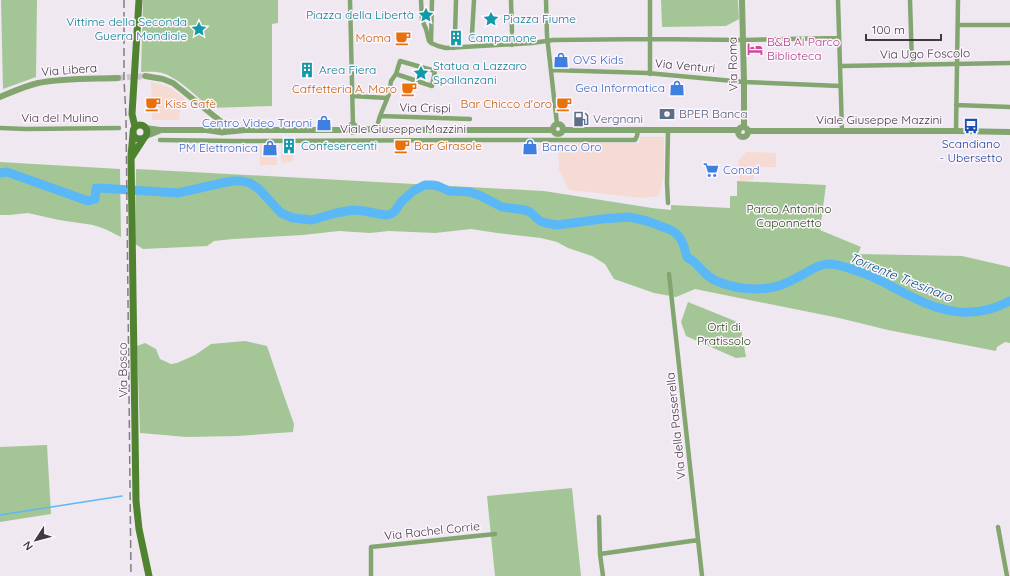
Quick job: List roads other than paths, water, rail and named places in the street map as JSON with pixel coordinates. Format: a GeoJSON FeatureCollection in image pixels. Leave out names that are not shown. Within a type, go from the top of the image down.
{"type":"FeatureCollection","features":[{"type":"Feature","properties":{"kind":"main road","name":"Via Bosco"},"geometry":{"type":"LineString","coordinates":[[139,0],[132,114],[134,131],[131,148],[136,501],[139,529],[149,576]]}},
{"type":"Feature","properties":{"kind":"main road"},"geometry":{"type":"LineString","coordinates":[[131,161],[147,132],[138,118],[133,100]]}},
{"type":"Feature","properties":{"kind":"main road"},"geometry":{"type":"LineString","coordinates":[[144,127],[139,126],[134,131],[134,137],[138,139],[145,137]]}},
{"type":"Feature","properties":{"kind":"street"},"geometry":{"type":"LineString","coordinates":[[350,0],[353,128]]}},
{"type":"Feature","properties":{"kind":"street"},"geometry":{"type":"LineString","coordinates":[[421,0],[422,20],[428,38],[431,43],[442,48],[512,45],[548,40],[744,40],[838,38]]}},
{"type":"Feature","properties":{"kind":"street"},"geometry":{"type":"LineString","coordinates":[[431,43],[432,0]]}},
{"type":"Feature","properties":{"kind":"street"},"geometry":{"type":"LineString","coordinates":[[454,34],[456,0]]}},
{"type":"Feature","properties":{"kind":"street"},"geometry":{"type":"LineString","coordinates":[[472,34],[474,0]]}},
{"type":"Feature","properties":{"kind":"street"},"geometry":{"type":"LineString","coordinates":[[510,0],[512,45]]}},
{"type":"Feature","properties":{"kind":"street"},"geometry":{"type":"LineString","coordinates":[[546,0],[548,40],[557,124]]}},
{"type":"Feature","properties":{"kind":"street"},"geometry":{"type":"LineString","coordinates":[[650,0],[650,74]]}},
{"type":"Feature","properties":{"kind":"street","name":"Via Roma"},"geometry":{"type":"LineString","coordinates":[[742,0],[744,40],[744,130]]}},
{"type":"Feature","properties":{"kind":"street"},"geometry":{"type":"LineString","coordinates":[[838,0],[842,131]]}},
{"type":"Feature","properties":{"kind":"street"},"geometry":{"type":"LineString","coordinates":[[910,0],[912,65]]}},
{"type":"Feature","properties":{"kind":"street"},"geometry":{"type":"LineString","coordinates":[[956,131],[958,0]]}},
{"type":"Feature","properties":{"kind":"street"},"geometry":{"type":"LineString","coordinates":[[958,25],[1010,25]]}},
{"type":"Feature","properties":{"kind":"street"},"geometry":{"type":"LineString","coordinates":[[454,40],[454,48]]}},
{"type":"Feature","properties":{"kind":"street"},"geometry":{"type":"LineString","coordinates":[[472,40],[472,47]]}},
{"type":"Feature","properties":{"kind":"street"},"geometry":{"type":"LineString","coordinates":[[376,130],[391,81],[396,74],[400,61],[435,71],[432,86],[396,74]]}},
{"type":"Feature","properties":{"kind":"street","name":"Via Ugo Foscolo"},"geometry":{"type":"LineString","coordinates":[[841,66],[1010,63]]}},
{"type":"Feature","properties":{"kind":"street","name":"Via Venturi"},"geometry":{"type":"LineString","coordinates":[[552,70],[650,74],[744,82],[840,86]]}},
{"type":"Feature","properties":{"kind":"street"},"geometry":{"type":"LineString","coordinates":[[145,76],[163,79],[173,84],[213,115],[222,128]]}},
{"type":"Feature","properties":{"kind":"street","name":"Via Libera"},"geometry":{"type":"LineString","coordinates":[[0,97],[37,83],[64,80],[118,78]]}},
{"type":"Feature","properties":{"kind":"street"},"geometry":{"type":"LineString","coordinates":[[352,96],[387,98]]}},
{"type":"Feature","properties":{"kind":"street"},"geometry":{"type":"LineString","coordinates":[[956,106],[1010,107]]}},
{"type":"Feature","properties":{"kind":"street","name":"Via Crispi"},"geometry":{"type":"LineString","coordinates":[[380,116],[470,119]]}},
{"type":"Feature","properties":{"kind":"street"},"geometry":{"type":"LineString","coordinates":[[557,124],[562,126],[563,130],[558,134],[553,130],[553,127],[557,124]]}},
{"type":"Feature","properties":{"kind":"street","name":"Viale Giuseppe Mazzini"},"geometry":{"type":"LineString","coordinates":[[144,127],[160,130],[206,130],[222,128],[245,130],[342,130],[353,128],[376,130],[553,130]]}},
{"type":"Feature","properties":{"kind":"street","name":"Via del Mulino"},"geometry":{"type":"LineString","coordinates":[[0,128],[119,128]]}},
{"type":"Feature","properties":{"kind":"street","name":"Viale Giuseppe Mazzini"},"geometry":{"type":"LineString","coordinates":[[145,137],[160,130]]}},
{"type":"Feature","properties":{"kind":"street","name":"Viale Giuseppe Mazzini"},"geometry":{"type":"LineString","coordinates":[[563,130],[1010,132]]}},
{"type":"Feature","properties":{"kind":"street","name":"Viale Giuseppe Mazzini"},"geometry":{"type":"LineString","coordinates":[[160,140],[635,140],[638,130]]}},
{"type":"Feature","properties":{"kind":"street"},"geometry":{"type":"LineString","coordinates":[[668,130],[668,203]]}},
{"type":"Feature","properties":{"kind":"street","name":"Via della Passerella"},"geometry":{"type":"LineString","coordinates":[[669,274],[702,576]]}},
{"type":"Feature","properties":{"kind":"street"},"geometry":{"type":"LineString","coordinates":[[599,516],[600,554],[603,576]]}},
{"type":"Feature","properties":{"kind":"street"},"geometry":{"type":"LineString","coordinates":[[998,527],[1007,576]]}},
{"type":"Feature","properties":{"kind":"street","name":"Via Rachel Corrie"},"geometry":{"type":"LineString","coordinates":[[371,576],[371,547],[495,534]]}},
{"type":"Feature","properties":{"kind":"street"},"geometry":{"type":"LineString","coordinates":[[600,554],[698,540]]}},
{"type":"Feature","properties":{"kind":"waterway","name":"Torrente Tresinaro"},"geometry":{"type":"LineString","coordinates":[[0,173],[7,172],[88,201],[95,199],[96,188],[178,193],[222,183],[242,181],[250,183],[259,189],[281,213],[293,218],[312,220],[353,210],[387,215],[391,214],[413,191],[425,185],[432,185],[449,191],[470,192],[502,207],[525,210],[530,212],[540,221],[557,225],[629,217],[647,221],[671,230],[676,234],[680,238],[688,258],[711,278],[737,287],[757,289],[769,288],[789,282],[819,266],[831,264],[864,273],[924,303],[949,310],[973,312],[997,307],[1010,301]]}},
{"type":"Feature","properties":{"kind":"waterway"},"geometry":{"type":"LineString","coordinates":[[0,515],[122,496]]}},
{"type":"Feature","properties":{"kind":"tunnel"},"geometry":{"type":"LineString","coordinates":[[472,34],[472,40]]}},
{"type":"Feature","properties":{"kind":"tunnel"},"geometry":{"type":"LineString","coordinates":[[118,78],[145,76]]}},
{"type":"Feature","properties":{"kind":"railway"},"geometry":{"type":"LineString","coordinates":[[124,0],[131,576]]}},
{"type":"Feature","properties":{"kind":"place","name":"Piazza della Libertà"},"geometry":{"type":"Point","coordinates":[426,15]}},
{"type":"Feature","properties":{"kind":"place","name":"Piazza Fiume"},"geometry":{"type":"Point","coordinates":[491,19]}},
{"type":"Feature","properties":{"kind":"place","name":"Vittime della Seconda Guerra Mondiale"},"geometry":{"type":"Point","coordinates":[199,29]}},
{"type":"Feature","properties":{"kind":"place","name":"Moma"},"geometry":{"type":"Point","coordinates":[403,38]}},
{"type":"Feature","properties":{"kind":"place","name":"Campanone"},"geometry":{"type":"Point","coordinates":[456,38]}},
{"type":"Feature","properties":{"kind":"place","name":"B&B Al Parco Biblioteca"},"geometry":{"type":"Point","coordinates":[755,49]}},
{"type":"Feature","properties":{"kind":"place","name":"OVS Kids"},"geometry":{"type":"Point","coordinates":[561,60]}},
{"type":"Feature","properties":{"kind":"place","name":"Area Fiera"},"geometry":{"type":"Point","coordinates":[307,70]}},
{"type":"Feature","properties":{"kind":"place","name":"Statua a Lazzaro Spallanzani"},"geometry":{"type":"Point","coordinates":[421,73]}},
{"type":"Feature","properties":{"kind":"place","name":"Gea Informatica"},"geometry":{"type":"Point","coordinates":[677,88]}},
{"type":"Feature","properties":{"kind":"place","name":"Caffetteria A. Moro"},"geometry":{"type":"Point","coordinates":[409,89]}},
{"type":"Feature","properties":{"kind":"place","name":"Kiss Cafè"},"geometry":{"type":"Point","coordinates":[153,104]}},
{"type":"Feature","properties":{"kind":"place","name":"Bar Chicco d'oro"},"geometry":{"type":"Point","coordinates":[564,104]}},
{"type":"Feature","properties":{"kind":"place","name":"BPER Banca"},"geometry":{"type":"Point","coordinates":[667,114]}},
{"type":"Feature","properties":{"kind":"place","name":"Vergnani"},"geometry":{"type":"Point","coordinates":[581,119]}},
{"type":"Feature","properties":{"kind":"place","name":"Centro Video Taroni"},"geometry":{"type":"Point","coordinates":[324,123]}},
{"type":"Feature","properties":{"kind":"place","name":"Scandiano - Ubersetto"},"geometry":{"type":"Point","coordinates":[971,126]}},
{"type":"Feature","properties":{"kind":"place","name":"Confesercenti"},"geometry":{"type":"Point","coordinates":[289,146]}},
{"type":"Feature","properties":{"kind":"place","name":"Bar Girasole"},"geometry":{"type":"Point","coordinates":[402,146]}},
{"type":"Feature","properties":{"kind":"place","name":"Banco Oro"},"geometry":{"type":"Point","coordinates":[530,147]}},
{"type":"Feature","properties":{"kind":"place","name":"PM Elettronica"},"geometry":{"type":"Point","coordinates":[270,148]}},
{"type":"Feature","properties":{"kind":"place","name":"Conad"},"geometry":{"type":"Point","coordinates":[711,170]}},
{"type":"Feature","properties":{"kind":"park label","name":"Parco Antonino Caponnetto"},"geometry":{"type":"Point","coordinates":[789,216]}},
{"type":"Feature","properties":{"kind":"park label","name":"Orti di Pratissolo"},"geometry":{"type":"Point","coordinates":[724,334]}}]}
